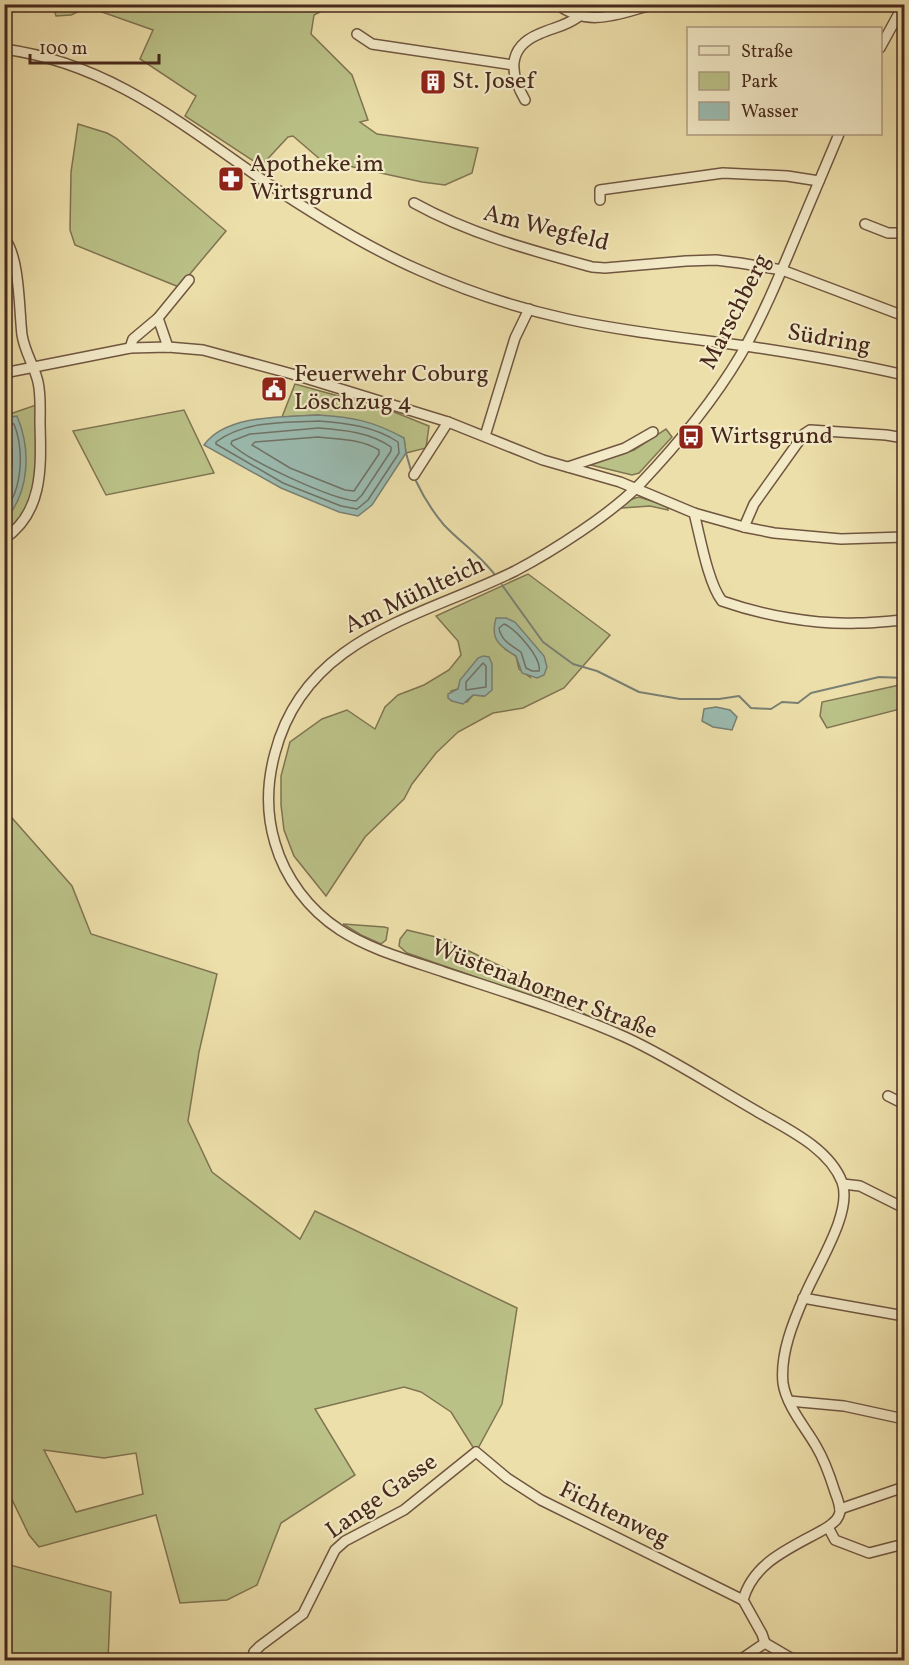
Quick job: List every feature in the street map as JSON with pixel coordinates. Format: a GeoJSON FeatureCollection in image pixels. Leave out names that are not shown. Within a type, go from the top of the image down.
{"type":"FeatureCollection","features":[{"type":"Feature","properties":{"kind":"street"},"geometry":{"type":"LineString","coordinates":[[557,4],[578,17],[603,17],[655,4]]}},
{"type":"Feature","properties":{"kind":"street"},"geometry":{"type":"LineString","coordinates":[[882,44],[904,4]]}},
{"type":"Feature","properties":{"kind":"street"},"geometry":{"type":"LineString","coordinates":[[525,100],[515,84],[513,65],[518,52],[527,41],[539,33],[568,24],[578,17]]}},
{"type":"Feature","properties":{"kind":"street"},"geometry":{"type":"LineString","coordinates":[[357,34],[372,44],[513,65]]}},
{"type":"Feature","properties":{"kind":"street"},"geometry":{"type":"LineString","coordinates":[[4,49],[49,58],[81,68],[108,80],[179,121],[338,228],[417,270],[457,286],[567,319],[667,336],[746,346]]}},
{"type":"Feature","properties":{"kind":"street","name":"Marschberg"},"geometry":{"type":"LineString","coordinates":[[635,489],[698,417],[746,346],[782,270],[839,135]]}},
{"type":"Feature","properties":{"kind":"street"},"geometry":{"type":"LineString","coordinates":[[600,200],[600,190],[723,173],[787,176],[819,181]]}},
{"type":"Feature","properties":{"kind":"street","name":"Am Wegfeld"},"geometry":{"type":"LineString","coordinates":[[414,203],[457,225],[488,237],[592,267],[716,260],[782,270],[904,316]]}},
{"type":"Feature","properties":{"kind":"street"},"geometry":{"type":"LineString","coordinates":[[865,225],[888,232],[904,233]]}},
{"type":"Feature","properties":{"kind":"street"},"geometry":{"type":"LineString","coordinates":[[4,238],[13,252],[24,345],[39,390],[41,447],[37,489],[32,508],[19,528],[4,539]]}},
{"type":"Feature","properties":{"kind":"street"},"geometry":{"type":"LineString","coordinates":[[130,348],[133,339],[158,318],[189,280]]}},
{"type":"Feature","properties":{"kind":"street"},"geometry":{"type":"LineString","coordinates":[[485,436],[515,338],[529,309]]}},
{"type":"Feature","properties":{"kind":"street"},"geometry":{"type":"LineString","coordinates":[[158,318],[168,347]]}},
{"type":"Feature","properties":{"kind":"street","name":"Südring"},"geometry":{"type":"LineString","coordinates":[[746,346],[845,362],[904,375]]}},
{"type":"Feature","properties":{"kind":"street"},"geometry":{"type":"LineString","coordinates":[[4,373],[130,348],[168,347],[216,353],[448,422],[543,460],[620,482],[694,513],[774,533],[841,539],[904,537]]}},
{"type":"Feature","properties":{"kind":"street"},"geometry":{"type":"LineString","coordinates":[[414,475],[448,422]]}},
{"type":"Feature","properties":{"kind":"street"},"geometry":{"type":"LineString","coordinates":[[744,526],[754,504],[804,434],[810,430],[904,438]]}},
{"type":"Feature","properties":{"kind":"street"},"geometry":{"type":"LineString","coordinates":[[568,467],[626,448],[653,432]]}},
{"type":"Feature","properties":{"kind":"street","name":"Am Mühlteich"},"geometry":{"type":"LineString","coordinates":[[279,856],[270,825],[271,767],[284,725],[302,694],[317,675],[344,652],[370,635],[514,571],[541,556],[601,516],[635,489]]}},
{"type":"Feature","properties":{"kind":"street"},"geometry":{"type":"LineString","coordinates":[[694,513],[712,582],[717,595],[722,600],[782,616],[832,623],[904,620]]}},
{"type":"Feature","properties":{"kind":"street","name":"Wüstenahorner Straße"},"geometry":{"type":"LineString","coordinates":[[279,856],[296,887],[309,904],[329,922],[353,937],[398,956],[627,1038],[786,1128],[824,1156],[836,1170],[843,1184]]}},
{"type":"Feature","properties":{"kind":"street"},"geometry":{"type":"LineString","coordinates":[[888,1096],[904,1104]]}},
{"type":"Feature","properties":{"kind":"street"},"geometry":{"type":"LineString","coordinates":[[794,1660],[765,1643],[743,1600],[751,1578],[766,1563],[828,1527],[837,1520],[840,1509],[829,1472],[819,1450],[783,1387],[784,1355],[803,1298],[841,1217],[844,1204],[843,1184],[860,1186],[904,1208]]}},
{"type":"Feature","properties":{"kind":"street"},"geometry":{"type":"LineString","coordinates":[[803,1298],[904,1316]]}},
{"type":"Feature","properties":{"kind":"street"},"geometry":{"type":"LineString","coordinates":[[789,1401],[844,1406],[904,1419]]}},
{"type":"Feature","properties":{"kind":"street","name":"Fichtenweg"},"geometry":{"type":"LineString","coordinates":[[476,1452],[507,1478],[535,1497],[743,1600]]}},
{"type":"Feature","properties":{"kind":"street","name":"Lange Gasse"},"geometry":{"type":"LineString","coordinates":[[252,1660],[254,1652],[260,1646],[303,1614],[335,1550],[345,1541],[386,1521],[413,1504],[476,1452]]}},
{"type":"Feature","properties":{"kind":"street"},"geometry":{"type":"LineString","coordinates":[[840,1509],[904,1487]]}},
{"type":"Feature","properties":{"kind":"street"},"geometry":{"type":"LineString","coordinates":[[828,1527],[835,1540],[869,1553],[900,1545]]}},
{"type":"Feature","properties":{"kind":"street"},"geometry":{"type":"LineString","coordinates":[[740,1660],[765,1643]]}},
{"type":"Feature","properties":{"kind":"green space"},"geometry":{"type":"Polygon","coordinates":[[[53,5],[333,5],[314,15],[311,34],[352,75],[368,120],[360,122],[377,134],[478,148],[472,173],[445,185],[422,182],[321,160],[293,136],[288,137],[261,166],[185,116],[196,96],[140,59],[153,30],[88,7],[71,15],[56,16],[53,5]]]}},
{"type":"Feature","properties":{"kind":"green space"},"geometry":{"type":"Polygon","coordinates":[[[78,124],[116,138],[226,231],[179,287],[75,245],[70,230],[71,172],[78,124]]]}},
{"type":"Feature","properties":{"kind":"green space"},"geometry":{"type":"Polygon","coordinates":[[[295,384],[389,410],[429,426],[426,448],[406,453],[404,438],[318,415],[282,417],[295,384]]]}},
{"type":"Feature","properties":{"kind":"green space"},"geometry":{"type":"Polygon","coordinates":[[[36,405],[36,484],[22,519],[4,535],[4,416],[36,405]]]}},
{"type":"Feature","properties":{"kind":"green space"},"geometry":{"type":"Polygon","coordinates":[[[184,410],[214,473],[106,495],[73,431],[184,410]]]}},
{"type":"Feature","properties":{"kind":"green space"},"geometry":{"type":"Polygon","coordinates":[[[666,429],[672,437],[639,473],[632,475],[591,465],[634,450],[666,429]]]}},
{"type":"Feature","properties":{"kind":"green space"},"geometry":{"type":"Polygon","coordinates":[[[639,497],[667,506],[668,510],[650,506],[621,508],[629,500],[639,497]]]}},
{"type":"Feature","properties":{"kind":"green space"},"geometry":{"type":"Polygon","coordinates":[[[528,574],[610,635],[564,688],[523,708],[493,713],[458,732],[436,753],[412,784],[404,799],[365,837],[326,896],[294,856],[284,830],[281,776],[290,742],[322,719],[347,710],[375,729],[385,707],[398,695],[424,685],[449,670],[461,655],[458,641],[436,616],[528,574]],[[506,618],[505,649],[516,656],[519,669],[530,677],[506,618]],[[460,684],[458,689],[451,691],[452,701],[467,702],[473,695],[485,696],[460,684]]]}},
{"type":"Feature","properties":{"kind":"green space"},"geometry":{"type":"Polygon","coordinates":[[[904,684],[904,708],[827,728],[820,716],[822,702],[904,684]]]}},
{"type":"Feature","properties":{"kind":"green space"},"geometry":{"type":"Polygon","coordinates":[[[5,810],[72,886],[91,934],[217,974],[199,1052],[188,1121],[212,1172],[300,1239],[315,1211],[517,1308],[502,1404],[476,1452],[451,1412],[421,1392],[404,1387],[315,1409],[355,1475],[281,1523],[257,1585],[227,1600],[180,1603],[156,1515],[39,1547],[29,1535],[5,1485],[5,810]],[[44,1450],[76,1512],[143,1494],[136,1453],[104,1458],[44,1450]]]}},
{"type":"Feature","properties":{"kind":"green space"},"geometry":{"type":"Polygon","coordinates":[[[343,924],[388,928],[386,940],[381,944],[343,924]]]}},
{"type":"Feature","properties":{"kind":"green space"},"geometry":{"type":"Polygon","coordinates":[[[407,930],[444,939],[519,975],[518,982],[524,986],[527,981],[590,1017],[407,953],[399,946],[400,939],[407,930]]]}},
{"type":"Feature","properties":{"kind":"green space"},"geometry":{"type":"Polygon","coordinates":[[[5,1561],[6,1564],[111,1592],[108,1660],[5,1660],[5,1561]]]}},
{"type":"Feature","properties":{"kind":"water"},"geometry":{"type":"Polygon","coordinates":[[[318,415],[362,421],[404,438],[406,453],[372,505],[358,516],[339,512],[281,488],[204,445],[214,435],[241,422],[273,417],[318,415]]]}},
{"type":"Feature","properties":{"kind":"water"},"geometry":{"type":"Polygon","coordinates":[[[17,416],[25,442],[26,470],[19,497],[5,520],[5,418],[17,416]]]}},
{"type":"Feature","properties":{"kind":"water"},"geometry":{"type":"Polygon","coordinates":[[[496,618],[506,618],[515,622],[544,656],[547,667],[544,675],[537,678],[522,673],[516,656],[505,649],[495,637],[496,618]]]}},
{"type":"Feature","properties":{"kind":"water"},"geometry":{"type":"Polygon","coordinates":[[[489,657],[492,664],[492,690],[485,696],[473,695],[463,704],[448,698],[448,694],[458,689],[460,680],[478,658],[489,657]]]}},
{"type":"Feature","properties":{"kind":"water"},"geometry":{"type":"Polygon","coordinates":[[[716,707],[730,710],[737,717],[732,730],[713,727],[702,721],[704,709],[716,707]]]}},
{"type":"Feature","properties":{"kind":"waterway"},"geometry":{"type":"LineString","coordinates":[[406,453],[412,474]]}},
{"type":"Feature","properties":{"kind":"waterway"},"geometry":{"type":"LineString","coordinates":[[416,481],[428,504],[444,525],[495,575]]}},
{"type":"Feature","properties":{"kind":"waterway"},"geometry":{"type":"LineString","coordinates":[[502,585],[543,642],[573,664],[597,671],[639,692],[680,699],[719,699],[739,696],[751,708],[771,709],[782,702],[798,703],[811,693],[879,677],[904,678]]}},
{"type":"Feature","properties":{"kind":"place","name":"St. Josef"},"geometry":{"type":"Point","coordinates":[433,82]}},
{"type":"Feature","properties":{"kind":"place","name":"Apotheke im Wirtsgrund"},"geometry":{"type":"Point","coordinates":[231,179]}},
{"type":"Feature","properties":{"kind":"place","name":"Feuerwehr Coburg Löschzug 4"},"geometry":{"type":"Point","coordinates":[274,389]}},
{"type":"Feature","properties":{"kind":"place","name":"Wirtsgrund"},"geometry":{"type":"Point","coordinates":[691,437]}}]}
